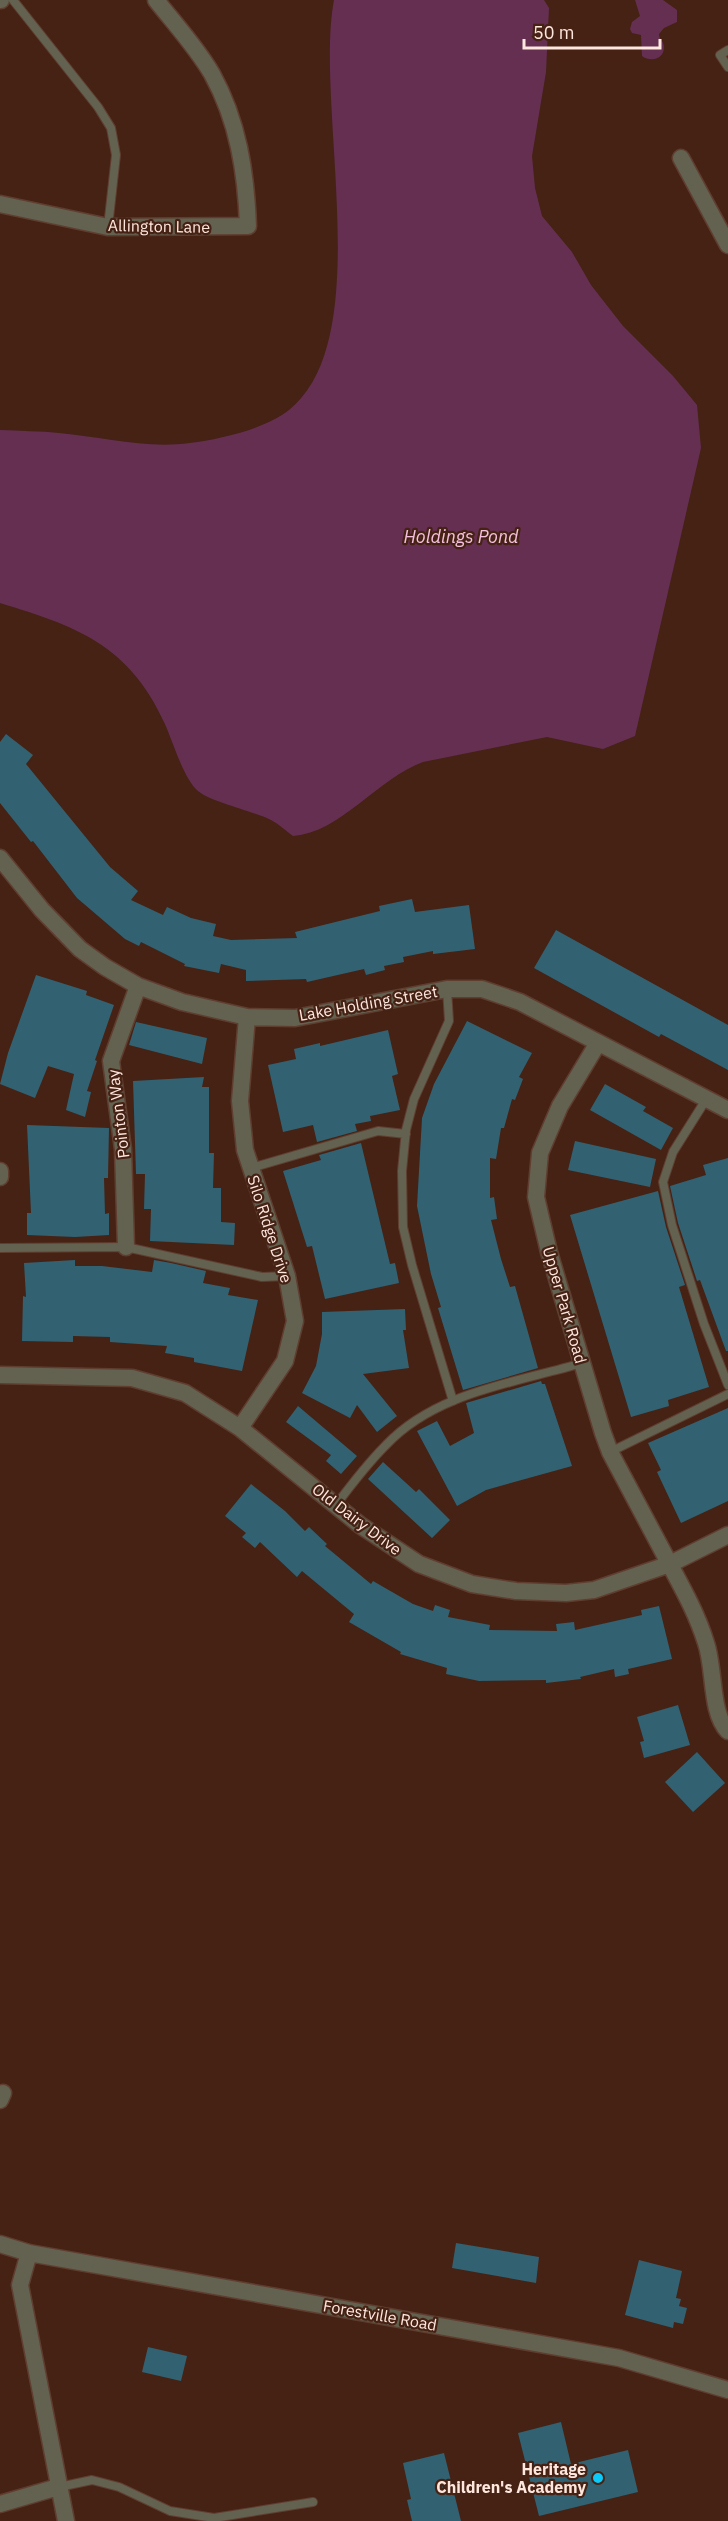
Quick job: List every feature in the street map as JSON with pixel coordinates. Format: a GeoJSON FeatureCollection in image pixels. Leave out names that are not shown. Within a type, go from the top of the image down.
{"type":"FeatureCollection","features":[{"type":"Feature","properties":{"kind":"street","name":"Allington Lane"},"geometry":{"type":"LineString","coordinates":[[0,204],[108,227],[248,226],[242,155],[231,114],[211,73],[156,0]]}},
{"type":"Feature","properties":{"kind":"street"},"geometry":{"type":"LineString","coordinates":[[681,158],[728,245]]}},
{"type":"Feature","properties":{"kind":"street","name":"Lake Holding Street"},"geometry":{"type":"LineString","coordinates":[[0,858],[42,910],[80,950],[138,986],[182,1002],[247,1017],[295,1018],[447,989],[482,989],[520,1002],[728,1110]]}},
{"type":"Feature","properties":{"kind":"street","name":"Pointon Way"},"geometry":{"type":"LineString","coordinates":[[126,1247],[123,1149],[111,1061],[138,986]]}},
{"type":"Feature","properties":{"kind":"street","name":"Silo Ridge Drive"},"geometry":{"type":"LineString","coordinates":[[240,1428],[285,1361],[295,1321],[287,1276],[245,1150],[240,1101],[247,1017]]}},
{"type":"Feature","properties":{"kind":"street","name":"Upper Park Road"},"geometry":{"type":"LineString","coordinates":[[598,1043],[560,1106],[540,1153],[536,1197],[549,1252],[610,1452],[691,1602],[707,1644],[714,1678],[716,1708],[722,1725],[728,1731]]}},
{"type":"Feature","properties":{"kind":"street"},"geometry":{"type":"LineString","coordinates":[[0,1171],[0,1177]]}},
{"type":"Feature","properties":{"kind":"street","name":"Old Dairy Drive"},"geometry":{"type":"LineString","coordinates":[[0,1375],[132,1378],[185,1393],[240,1428],[360,1525],[419,1564],[472,1584],[516,1592],[566,1593],[594,1590],[670,1564],[728,1535]]}},
{"type":"Feature","properties":{"kind":"street","name":"Forestville Road"},"geometry":{"type":"LineString","coordinates":[[0,2244],[29,2253],[619,2358],[728,2390]]}},
{"type":"Feature","properties":{"kind":"street"},"geometry":{"type":"LineString","coordinates":[[29,2253],[20,2285],[66,2521]]}},
{"type":"Feature","properties":{"kind":"street"},"geometry":{"type":"LineString","coordinates":[[0,2504],[58,2487]]}},
{"type":"Feature","properties":{"kind":"lane"},"geometry":{"type":"LineString","coordinates":[[13,0],[98,107],[111,128],[116,155],[108,227]]}},
{"type":"Feature","properties":{"kind":"lane"},"geometry":{"type":"LineString","coordinates":[[728,50],[720,55],[728,67]]}},
{"type":"Feature","properties":{"kind":"lane"},"geometry":{"type":"LineString","coordinates":[[447,989],[449,1021],[414,1099],[406,1134],[402,1171],[403,1227],[453,1401]]}},
{"type":"Feature","properties":{"kind":"lane"},"geometry":{"type":"LineString","coordinates":[[707,1098],[673,1152],[663,1182],[672,1225],[700,1313],[728,1385]]}},
{"type":"Feature","properties":{"kind":"lane"},"geometry":{"type":"LineString","coordinates":[[250,1168],[378,1131],[406,1134]]}},
{"type":"Feature","properties":{"kind":"lane"},"geometry":{"type":"LineString","coordinates":[[0,1248],[126,1247],[262,1277],[287,1276]]}},
{"type":"Feature","properties":{"kind":"lane"},"geometry":{"type":"LineString","coordinates":[[336,1505],[387,1444],[413,1422],[474,1393],[582,1363]]}},
{"type":"Feature","properties":{"kind":"lane"},"geometry":{"type":"LineString","coordinates":[[610,1452],[728,1394]]}},
{"type":"Feature","properties":{"kind":"lane"},"geometry":{"type":"LineString","coordinates":[[58,2487],[92,2480],[119,2487],[170,2511],[214,2518],[313,2502]]}},
{"type":"Feature","properties":{"kind":"water","name":"Holdings Pond"},"geometry":{"type":"Polygon","coordinates":[[[334,0],[544,0],[549,8],[546,72],[532,156],[535,188],[542,216],[572,252],[591,285],[623,326],[673,376],[697,405],[701,448],[635,736],[603,749],[547,737],[423,762],[390,780],[327,825],[310,833],[293,836],[271,820],[212,799],[198,791],[183,768],[164,722],[150,696],[134,674],[117,657],[76,630],[0,603],[0,430],[59,433],[157,445],[202,441],[255,428],[279,417],[289,410],[316,376],[331,331],[337,277],[330,45],[334,0]]]}},
{"type":"Feature","properties":{"kind":"water"},"geometry":{"type":"Polygon","coordinates":[[[635,0],[663,0],[677,10],[677,22],[664,28],[659,34],[664,47],[662,55],[656,59],[642,56],[641,35],[632,33],[630,29],[632,22],[640,16],[635,0]]]}},
{"type":"Feature","properties":{"kind":"building"},"geometry":{"type":"Polygon","coordinates":[[[6,734],[33,755],[26,764],[110,867],[138,891],[131,900],[163,915],[167,907],[191,918],[216,924],[213,936],[231,940],[297,938],[295,932],[380,911],[379,906],[412,899],[415,912],[469,905],[475,949],[433,954],[433,951],[403,957],[404,962],[384,966],[385,970],[366,975],[364,969],[307,982],[306,979],[246,981],[246,970],[221,964],[219,973],[184,966],[185,964],[141,942],[139,946],[125,939],[77,898],[0,803],[0,742],[6,734]]]}},
{"type":"Feature","properties":{"kind":"building"},"geometry":{"type":"Polygon","coordinates":[[[556,930],[728,1025],[728,1070],[661,1034],[659,1037],[534,968],[556,930]]]}},
{"type":"Feature","properties":{"kind":"building"},"geometry":{"type":"Polygon","coordinates":[[[36,975],[87,991],[86,995],[114,1005],[95,1060],[97,1061],[87,1091],[91,1092],[85,1117],[66,1110],[74,1074],[48,1066],[35,1098],[0,1084],[8,1053],[36,975]]]}},
{"type":"Feature","properties":{"kind":"building"},"geometry":{"type":"Polygon","coordinates":[[[467,1021],[532,1053],[519,1077],[523,1079],[515,1100],[512,1099],[504,1128],[501,1128],[496,1159],[490,1158],[490,1198],[494,1197],[497,1219],[491,1220],[501,1259],[510,1287],[515,1286],[538,1368],[463,1390],[438,1308],[441,1307],[431,1274],[417,1206],[422,1118],[434,1084],[467,1021]]]}},
{"type":"Feature","properties":{"kind":"building"},"geometry":{"type":"Polygon","coordinates":[[[136,1022],[207,1038],[202,1064],[129,1045],[136,1022]]]}},
{"type":"Feature","properties":{"kind":"building"},"geometry":{"type":"Polygon","coordinates":[[[388,1030],[398,1074],[392,1076],[400,1110],[370,1116],[371,1121],[355,1124],[357,1131],[317,1142],[313,1125],[283,1132],[268,1065],[296,1059],[294,1049],[320,1043],[320,1046],[388,1030]]]}},
{"type":"Feature","properties":{"kind":"building"},"geometry":{"type":"Polygon","coordinates":[[[204,1077],[202,1087],[209,1087],[209,1153],[214,1153],[213,1188],[221,1188],[221,1222],[235,1223],[234,1245],[150,1241],[151,1209],[144,1209],[145,1174],[136,1174],[133,1081],[204,1077]]]}},
{"type":"Feature","properties":{"kind":"building"},"geometry":{"type":"Polygon","coordinates":[[[605,1084],[646,1107],[643,1111],[673,1128],[661,1150],[590,1110],[605,1084]]]}},
{"type":"Feature","properties":{"kind":"building"},"geometry":{"type":"Polygon","coordinates":[[[27,1125],[109,1128],[108,1178],[104,1178],[105,1214],[109,1213],[109,1235],[75,1237],[27,1235],[27,1213],[31,1213],[27,1125]]]}},
{"type":"Feature","properties":{"kind":"building"},"geometry":{"type":"Polygon","coordinates":[[[575,1141],[656,1159],[650,1187],[568,1170],[575,1141]]]}},
{"type":"Feature","properties":{"kind":"building"},"geometry":{"type":"Polygon","coordinates":[[[361,1143],[390,1264],[395,1263],[399,1283],[325,1299],[312,1246],[307,1247],[283,1171],[321,1160],[319,1155],[361,1143]]]}},
{"type":"Feature","properties":{"kind":"building"},"geometry":{"type":"Polygon","coordinates":[[[728,1158],[728,1351],[726,1351],[700,1280],[697,1281],[678,1223],[670,1186],[706,1175],[703,1165],[728,1158]]]}},
{"type":"Feature","properties":{"kind":"building"},"geometry":{"type":"Polygon","coordinates":[[[658,1191],[666,1227],[685,1285],[679,1287],[709,1387],[668,1400],[669,1406],[631,1417],[570,1215],[658,1191]]]}},
{"type":"Feature","properties":{"kind":"building"},"geometry":{"type":"Polygon","coordinates":[[[75,1260],[75,1266],[102,1266],[152,1272],[154,1260],[171,1263],[206,1271],[203,1283],[230,1288],[228,1295],[258,1300],[242,1371],[194,1362],[194,1358],[165,1353],[167,1346],[110,1342],[110,1337],[73,1336],[73,1342],[22,1341],[23,1296],[26,1297],[24,1263],[75,1260]]]}},
{"type":"Feature","properties":{"kind":"building"},"geometry":{"type":"Polygon","coordinates":[[[405,1309],[406,1330],[403,1330],[409,1368],[363,1374],[397,1416],[377,1432],[357,1405],[350,1418],[302,1393],[316,1366],[322,1334],[322,1312],[405,1309]]]}},
{"type":"Feature","properties":{"kind":"building"},"geometry":{"type":"Polygon","coordinates":[[[541,1381],[545,1384],[572,1466],[486,1490],[457,1506],[417,1431],[437,1421],[450,1446],[474,1433],[466,1403],[541,1381]]]}},
{"type":"Feature","properties":{"kind":"building"},"geometry":{"type":"Polygon","coordinates":[[[298,1406],[357,1456],[341,1474],[326,1461],[331,1455],[286,1422],[298,1406]]]}},
{"type":"Feature","properties":{"kind":"building"},"geometry":{"type":"Polygon","coordinates":[[[728,1408],[728,1501],[681,1523],[657,1472],[661,1470],[648,1443],[728,1408]]]}},
{"type":"Feature","properties":{"kind":"building"},"geometry":{"type":"Polygon","coordinates":[[[383,1462],[416,1492],[419,1489],[450,1520],[432,1538],[368,1479],[383,1462]]]}},
{"type":"Feature","properties":{"kind":"building"},"geometry":{"type":"Polygon","coordinates":[[[251,1484],[285,1511],[305,1531],[309,1527],[327,1544],[325,1546],[371,1584],[373,1581],[413,1604],[433,1611],[435,1605],[450,1610],[448,1617],[490,1625],[489,1630],[557,1631],[556,1624],[574,1622],[575,1630],[642,1615],[641,1610],[659,1606],[672,1659],[628,1669],[629,1674],[615,1677],[614,1669],[580,1677],[581,1679],[546,1683],[546,1680],[479,1681],[446,1674],[447,1668],[400,1654],[401,1652],[349,1622],[354,1614],[302,1571],[297,1577],[260,1542],[255,1548],[242,1537],[246,1533],[225,1516],[251,1484]]]}},
{"type":"Feature","properties":{"kind":"building"},"geometry":{"type":"Polygon","coordinates":[[[678,1705],[690,1745],[644,1758],[640,1742],[644,1741],[637,1717],[678,1705]]]}},
{"type":"Feature","properties":{"kind":"building"},"geometry":{"type":"Polygon","coordinates":[[[697,1752],[725,1783],[693,1812],[665,1782],[697,1752]]]}},
{"type":"Feature","properties":{"kind":"building"},"geometry":{"type":"Polygon","coordinates":[[[456,2243],[539,2257],[536,2283],[452,2268],[456,2243]]]}},
{"type":"Feature","properties":{"kind":"building"},"geometry":{"type":"Polygon","coordinates":[[[639,2260],[682,2271],[676,2298],[681,2299],[679,2306],[687,2308],[683,2324],[674,2322],[673,2328],[625,2315],[639,2260]]]}},
{"type":"Feature","properties":{"kind":"building"},"geometry":{"type":"Polygon","coordinates":[[[148,2347],[187,2356],[181,2381],[142,2372],[148,2347]]]}},
{"type":"Feature","properties":{"kind":"building"},"geometry":{"type":"Polygon","coordinates":[[[561,2422],[571,2464],[628,2450],[638,2492],[539,2516],[518,2433],[561,2422]]]}},
{"type":"Feature","properties":{"kind":"building"},"geometry":{"type":"Polygon","coordinates":[[[444,2453],[461,2521],[412,2521],[407,2500],[411,2499],[403,2463],[444,2453]]]}},
{"type":"Feature","properties":{"kind":"place","name":"Heritage Children's Academy"},"geometry":{"type":"Point","coordinates":[598,2478]}}]}
